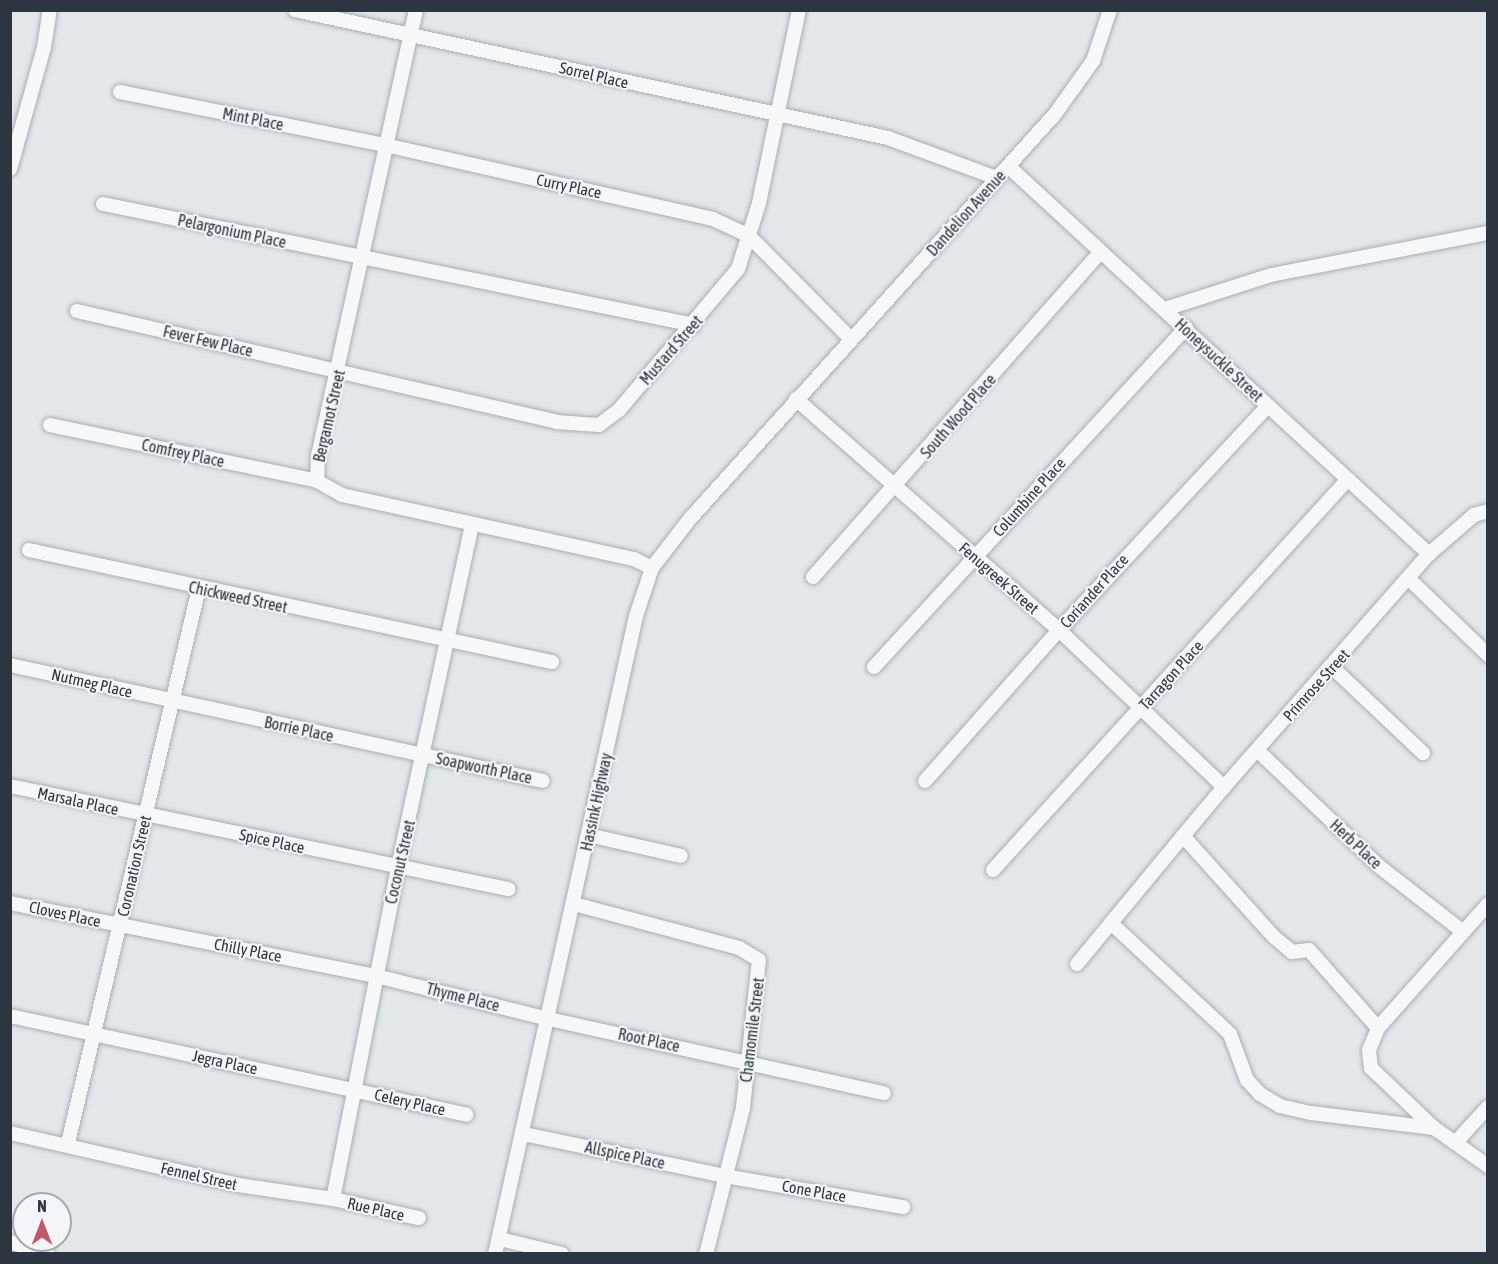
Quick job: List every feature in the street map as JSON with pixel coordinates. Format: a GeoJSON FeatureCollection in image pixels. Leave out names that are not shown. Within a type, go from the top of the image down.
{"type":"FeatureCollection","features":[{"type":"Feature","properties":{"kind":"street"},"geometry":{"type":"LineString","coordinates":[[10,169],[44,47],[50,10]]}},
{"type":"Feature","properties":{"kind":"street","name":"Sorrel Place"},"geometry":{"type":"LineString","coordinates":[[295,10],[777,116],[888,138],[998,178]]}},
{"type":"Feature","properties":{"kind":"street","name":"Bergamot Street"},"geometry":{"type":"LineString","coordinates":[[416,10],[385,145],[339,371],[318,455],[317,481],[342,495],[634,559],[652,568]]}},
{"type":"Feature","properties":{"kind":"street","name":"Mustard Street"},"geometry":{"type":"LineString","coordinates":[[339,371],[590,426],[608,420],[694,325],[738,269],[750,236],[799,10]]}},
{"type":"Feature","properties":{"kind":"street","name":"Dandelion Avenue"},"geometry":{"type":"LineString","coordinates":[[796,399],[998,178],[1082,80],[1093,61],[1110,10]]}},
{"type":"Feature","properties":{"kind":"street","name":"Mint Place"},"geometry":{"type":"LineString","coordinates":[[120,92],[385,145]]}},
{"type":"Feature","properties":{"kind":"street","name":"Curry Place"},"geometry":{"type":"LineString","coordinates":[[385,145],[695,214],[750,236]]}},
{"type":"Feature","properties":{"kind":"street","name":"Honeysuckle Street"},"geometry":{"type":"LineString","coordinates":[[1008,166],[1430,554]]}},
{"type":"Feature","properties":{"kind":"street","name":"Pelargonium Place"},"geometry":{"type":"LineString","coordinates":[[103,204],[694,325]]}},
{"type":"Feature","properties":{"kind":"street"},"geometry":{"type":"LineString","coordinates":[[1165,309],[1271,275],[1488,233]]}},
{"type":"Feature","properties":{"kind":"street"},"geometry":{"type":"LineString","coordinates":[[750,236],[851,339]]}},
{"type":"Feature","properties":{"kind":"street","name":"South Wood Place"},"geometry":{"type":"LineString","coordinates":[[813,578],[1101,252]]}},
{"type":"Feature","properties":{"kind":"street","name":"Fever Few Place"},"geometry":{"type":"LineString","coordinates":[[77,311],[339,371]]}},
{"type":"Feature","properties":{"kind":"street","name":"Columbine Place"},"geometry":{"type":"LineString","coordinates":[[874,667],[1186,328]]}},
{"type":"Feature","properties":{"kind":"street","name":"Fenugreek Street"},"geometry":{"type":"LineString","coordinates":[[796,399],[894,488],[1059,630],[1224,787]]}},
{"type":"Feature","properties":{"kind":"street","name":"Hassink Highway"},"geometry":{"type":"LineString","coordinates":[[495,1254],[524,1134],[636,616],[652,568],[667,544],[796,399]]}},
{"type":"Feature","properties":{"kind":"street","name":"Coriander Place"},"geometry":{"type":"LineString","coordinates":[[926,782],[1059,630],[1268,406]]}},
{"type":"Feature","properties":{"kind":"street","name":"Comfrey Place"},"geometry":{"type":"LineString","coordinates":[[50,425],[317,481]]}},
{"type":"Feature","properties":{"kind":"street","name":"Tarragon Place"},"geometry":{"type":"LineString","coordinates":[[993,870],[1348,479]]}},
{"type":"Feature","properties":{"kind":"street","name":"Primrose Street"},"geometry":{"type":"LineString","coordinates":[[1077,964],[1224,787],[1333,668],[1430,554],[1474,515],[1488,511]]}},
{"type":"Feature","properties":{"kind":"street","name":"Coconut Street"},"geometry":{"type":"LineString","coordinates":[[333,1199],[398,867],[425,756],[472,525]]}},
{"type":"Feature","properties":{"kind":"street","name":"Chickweed Street"},"geometry":{"type":"LineString","coordinates":[[29,550],[552,662]]}},
{"type":"Feature","properties":{"kind":"street"},"geometry":{"type":"LineString","coordinates":[[1409,579],[1488,655]]}},
{"type":"Feature","properties":{"kind":"street","name":"Coronation Street"},"geometry":{"type":"LineString","coordinates":[[68,1143],[96,1033],[199,588]]}},
{"type":"Feature","properties":{"kind":"street","name":"Nutmeg Place"},"geometry":{"type":"LineString","coordinates":[[10,665],[174,702]]}},
{"type":"Feature","properties":{"kind":"street"},"geometry":{"type":"LineString","coordinates":[[1333,668],[1423,753]]}},
{"type":"Feature","properties":{"kind":"street","name":"Borrie Place"},"geometry":{"type":"LineString","coordinates":[[174,702],[425,756]]}},
{"type":"Feature","properties":{"kind":"street","name":"Herb Place"},"geometry":{"type":"LineString","coordinates":[[1257,750],[1380,867],[1462,931]]}},
{"type":"Feature","properties":{"kind":"street","name":"Soapworth Place"},"geometry":{"type":"LineString","coordinates":[[425,756],[543,781]]}},
{"type":"Feature","properties":{"kind":"street","name":"Marsala Place"},"geometry":{"type":"LineString","coordinates":[[10,786],[146,816]]}},
{"type":"Feature","properties":{"kind":"street","name":"Spice Place"},"geometry":{"type":"LineString","coordinates":[[146,816],[508,889]]}},
{"type":"Feature","properties":{"kind":"street"},"geometry":{"type":"LineString","coordinates":[[588,835],[681,856]]}},
{"type":"Feature","properties":{"kind":"street"},"geometry":{"type":"LineString","coordinates":[[1183,836],[1273,936],[1292,952],[1309,950],[1378,1028]]}},
{"type":"Feature","properties":{"kind":"street","name":"Cloves Place"},"geometry":{"type":"LineString","coordinates":[[10,903],[120,926]]}},
{"type":"Feature","properties":{"kind":"street","name":"Chamomile Street"},"geometry":{"type":"LineString","coordinates":[[574,904],[755,956],[760,968],[749,1061],[726,1176],[706,1254]]}},
{"type":"Feature","properties":{"kind":"street"},"geometry":{"type":"LineString","coordinates":[[1488,904],[1462,931],[1422,982],[1378,1028],[1369,1050],[1371,1068],[1434,1128],[1488,1166]]}},
{"type":"Feature","properties":{"kind":"street"},"geometry":{"type":"LineString","coordinates":[[1111,923],[1230,1034],[1246,1080],[1260,1094],[1280,1106],[1311,1113],[1434,1128]]}},
{"type":"Feature","properties":{"kind":"street","name":"Chilly Place"},"geometry":{"type":"LineString","coordinates":[[120,926],[376,976]]}},
{"type":"Feature","properties":{"kind":"street","name":"Thyme Place"},"geometry":{"type":"LineString","coordinates":[[376,976],[549,1019]]}},
{"type":"Feature","properties":{"kind":"street","name":"Jegra Place"},"geometry":{"type":"LineString","coordinates":[[10,1016],[355,1089]]}},
{"type":"Feature","properties":{"kind":"street","name":"Root Place"},"geometry":{"type":"LineString","coordinates":[[549,1019],[749,1061],[884,1093]]}},
{"type":"Feature","properties":{"kind":"street","name":"Celery Place"},"geometry":{"type":"LineString","coordinates":[[355,1089],[466,1115]]}},
{"type":"Feature","properties":{"kind":"street"},"geometry":{"type":"LineString","coordinates":[[1456,1142],[1488,1107]]}},
{"type":"Feature","properties":{"kind":"street","name":"Fennel Street"},"geometry":{"type":"LineString","coordinates":[[10,1133],[68,1143],[238,1185],[333,1199]]}},
{"type":"Feature","properties":{"kind":"street","name":"Allspice Place"},"geometry":{"type":"LineString","coordinates":[[524,1134],[726,1176]]}},
{"type":"Feature","properties":{"kind":"street","name":"Cone Place"},"geometry":{"type":"LineString","coordinates":[[726,1176],[903,1207]]}},
{"type":"Feature","properties":{"kind":"street","name":"Rue Place"},"geometry":{"type":"LineString","coordinates":[[333,1199],[419,1218]]}},
{"type":"Feature","properties":{"kind":"street"},"geometry":{"type":"LineString","coordinates":[[500,1239],[562,1254]]}},
{"type":"Feature","properties":{"kind":"street"},"geometry":{"type":"LineString","coordinates":[[10,1242],[48,1254]]}}]}
